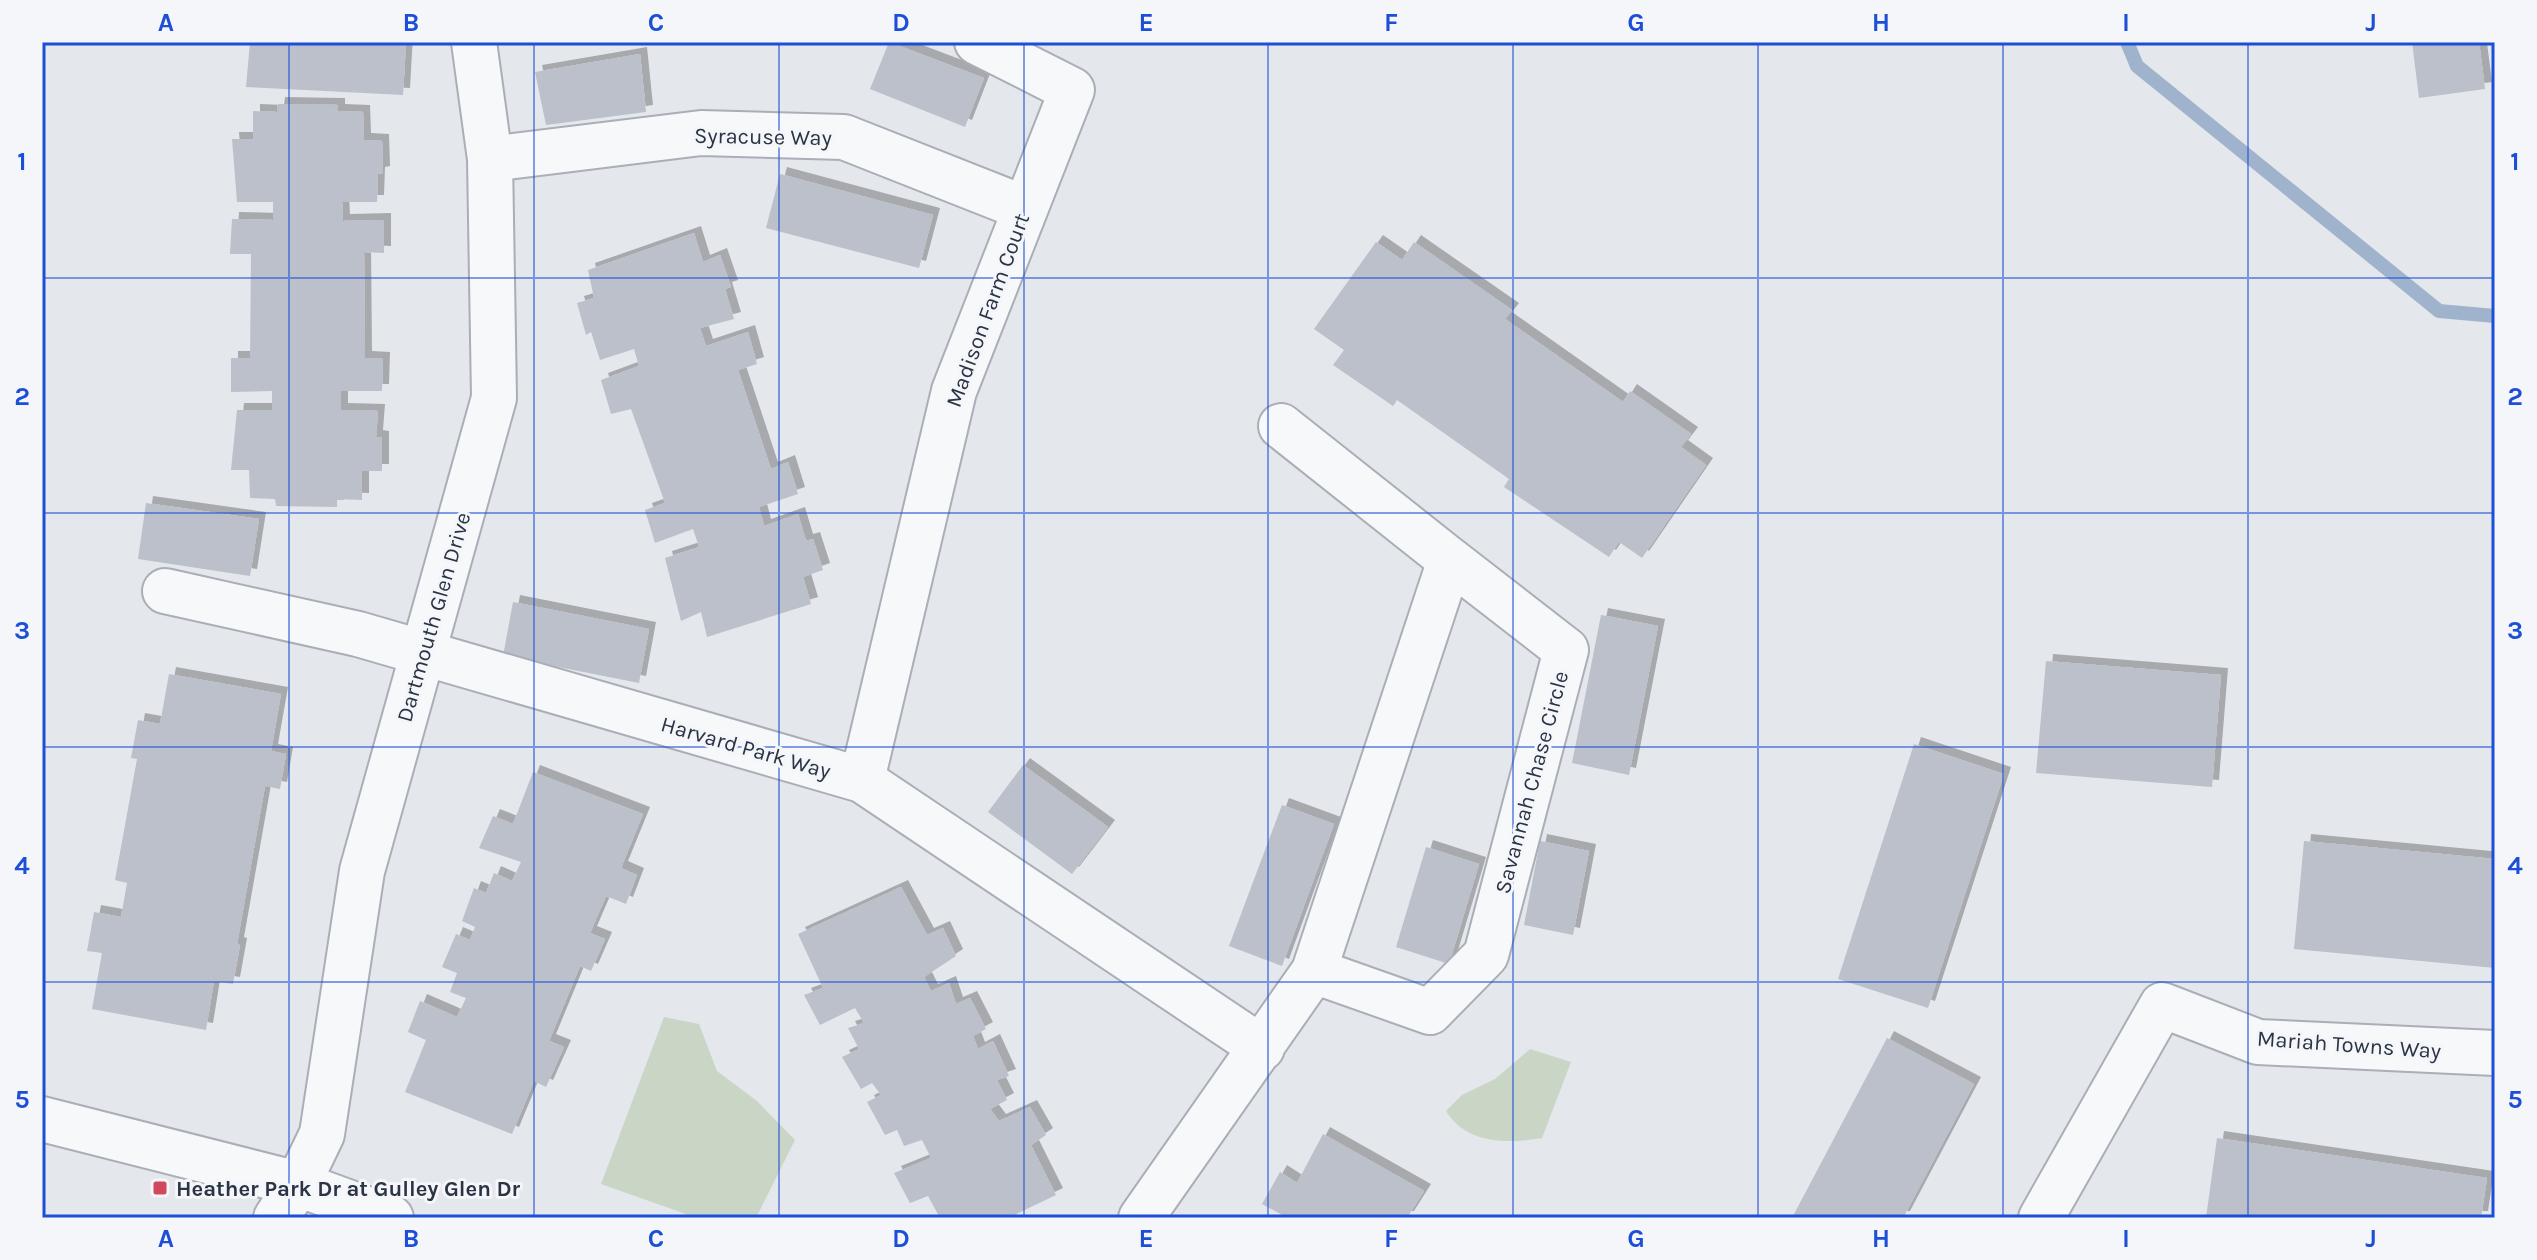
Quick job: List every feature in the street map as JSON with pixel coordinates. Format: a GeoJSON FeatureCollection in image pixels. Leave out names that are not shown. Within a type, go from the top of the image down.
{"type":"FeatureCollection","features":[{"type":"Feature","properties":{"kind":"street","name":"Dartmouth Glen Drive"},"geometry":{"type":"LineString","coordinates":[[287,1201],[322,1134],[362,871],[494,398],[490,159],[474,42]]}},
{"type":"Feature","properties":{"kind":"street","name":"Madison Farm Court"},"geometry":{"type":"LineString","coordinates":[[862,780],[954,391],[1072,90],[977,42]]}},
{"type":"Feature","properties":{"kind":"street","name":"Syracuse Way"},"geometry":{"type":"LineString","coordinates":[[490,159],[701,133],[844,137],[1024,208]]}},
{"type":"Feature","properties":{"kind":"street"},"geometry":{"type":"LineString","coordinates":[[1141,1218],[1314,971],[1450,560],[1281,426]]}},
{"type":"Feature","properties":{"kind":"street","name":"Savannah Chase Circle"},"geometry":{"type":"LineString","coordinates":[[1314,971],[1430,1012],[1486,955],[1566,650],[1450,560]]}},
{"type":"Feature","properties":{"kind":"street","name":"Harvard Park Way"},"geometry":{"type":"LineString","coordinates":[[165,591],[358,634],[862,780],[1262,1048]]}},
{"type":"Feature","properties":{"kind":"street","name":"Mariah Towns Way"},"geometry":{"type":"LineString","coordinates":[[2041,1218],[2162,1005],[2258,1042],[2495,1053]]}},
{"type":"Feature","properties":{"kind":"street"},"geometry":{"type":"LineString","coordinates":[[42,1119],[287,1201],[391,1218]]}},
{"type":"Feature","properties":{"kind":"green space"},"geometry":{"type":"Polygon","coordinates":[[[664,1017],[699,1024],[717,1071],[757,1101],[795,1140],[756,1218],[697,1218],[601,1184],[664,1017]]]}},
{"type":"Feature","properties":{"kind":"green space"},"geometry":{"type":"Polygon","coordinates":[[[1530,1049],[1571,1062],[1542,1138],[1515,1141],[1488,1139],[1476,1136],[1454,1122],[1446,1111],[1462,1095],[1495,1079],[1530,1049]]]}},
{"type":"Feature","properties":{"kind":"building"},"geometry":{"type":"Polygon","coordinates":[[[250,42],[406,42],[403,95],[246,87],[250,42]]]}},
{"type":"Feature","properties":{"kind":"building"},"geometry":{"type":"Polygon","coordinates":[[[889,42],[984,78],[965,127],[870,89],[889,42]]]}},
{"type":"Feature","properties":{"kind":"building"},"geometry":{"type":"Polygon","coordinates":[[[2412,42],[2479,42],[2485,89],[2419,98],[2412,42]]]}},
{"type":"Feature","properties":{"kind":"building"},"geometry":{"type":"Polygon","coordinates":[[[640,54],[646,112],[546,125],[535,72],[640,54]]]}},
{"type":"Feature","properties":{"kind":"building"},"geometry":{"type":"Polygon","coordinates":[[[278,104],[338,105],[338,111],[363,112],[364,140],[382,141],[383,173],[378,174],[377,202],[342,202],[343,221],[384,220],[384,253],[364,252],[365,358],[383,359],[382,391],[341,391],[341,410],[378,411],[376,437],[382,438],[382,471],[362,471],[362,500],[337,499],[337,507],[276,506],[275,499],[250,498],[249,470],[231,470],[237,410],[272,410],[272,391],[231,392],[231,358],[250,358],[251,254],[230,254],[232,219],[273,220],[273,202],[237,202],[232,139],[253,139],[253,111],[277,112],[278,104]]]}},
{"type":"Feature","properties":{"kind":"building"},"geometry":{"type":"Polygon","coordinates":[[[780,174],[933,215],[919,268],[766,228],[780,174]]]}},
{"type":"Feature","properties":{"kind":"building"},"geometry":{"type":"Polygon","coordinates":[[[694,233],[703,262],[720,255],[731,287],[725,289],[734,319],[700,328],[706,346],[748,332],[757,364],[738,370],[771,469],[788,462],[798,494],[759,507],[764,526],[798,514],[806,541],[813,539],[823,570],[803,577],[811,604],[707,637],[701,612],[681,621],[665,558],[699,547],[693,529],[655,543],[645,510],[665,503],[631,409],[611,414],[601,380],[639,366],[634,349],[600,360],[591,332],[586,335],[577,303],[594,298],[588,270],[694,233]]]}},
{"type":"Feature","properties":{"kind":"building"},"geometry":{"type":"Polygon","coordinates":[[[1376,242],[1402,260],[1414,242],[1512,310],[1505,319],[1623,402],[1630,391],[1691,434],[1681,447],[1706,465],[1642,558],[1619,542],[1609,557],[1504,487],[1509,479],[1397,400],[1393,406],[1333,365],[1344,350],[1314,329],[1376,242]]]}},
{"type":"Feature","properties":{"kind":"building"},"geometry":{"type":"Polygon","coordinates":[[[146,503],[259,519],[250,576],[138,559],[146,503]]]}},
{"type":"Feature","properties":{"kind":"building"},"geometry":{"type":"Polygon","coordinates":[[[513,602],[649,629],[639,683],[503,656],[513,602]]]}},
{"type":"Feature","properties":{"kind":"building"},"geometry":{"type":"Polygon","coordinates":[[[1601,615],[1658,626],[1629,775],[1572,763],[1601,615]]]}},
{"type":"Feature","properties":{"kind":"building"},"geometry":{"type":"Polygon","coordinates":[[[2046,661],[2221,675],[2212,787],[2036,773],[2046,661]]]}},
{"type":"Feature","properties":{"kind":"building"},"geometry":{"type":"Polygon","coordinates":[[[169,674],[281,694],[271,751],[286,754],[280,789],[265,786],[237,944],[240,945],[233,984],[214,981],[206,1030],[92,1009],[102,953],[87,951],[94,912],[121,917],[127,883],[115,880],[137,759],[131,758],[138,720],[160,724],[169,674]]]}},
{"type":"Feature","properties":{"kind":"building"},"geometry":{"type":"Polygon","coordinates":[[[1914,744],[2004,774],[1928,1008],[1838,979],[1914,744]]]}},
{"type":"Feature","properties":{"kind":"building"},"geometry":{"type":"Polygon","coordinates":[[[1023,765],[1108,827],[1072,874],[988,812],[1023,765]]]}},
{"type":"Feature","properties":{"kind":"building"},"geometry":{"type":"Polygon","coordinates":[[[533,772],[643,814],[621,868],[637,875],[626,904],[606,896],[590,933],[605,939],[591,971],[580,966],[549,1041],[564,1047],[546,1087],[534,1081],[512,1134],[405,1092],[426,1040],[408,1032],[420,1001],[457,1017],[466,998],[450,992],[457,973],[442,967],[456,934],[470,940],[475,927],[462,921],[474,888],[486,893],[494,873],[512,881],[521,862],[479,848],[493,816],[513,824],[533,772]]]}},
{"type":"Feature","properties":{"kind":"building"},"geometry":{"type":"Polygon","coordinates":[[[1282,805],[1334,824],[1282,966],[1229,946],[1282,805]]]}},
{"type":"Feature","properties":{"kind":"building"},"geometry":{"type":"Polygon","coordinates":[[[1540,841],[1589,851],[1573,935],[1524,925],[1540,841]]]}},
{"type":"Feature","properties":{"kind":"building"},"geometry":{"type":"Polygon","coordinates":[[[2304,841],[2495,859],[2495,968],[2294,949],[2304,841]]]}},
{"type":"Feature","properties":{"kind":"building"},"geometry":{"type":"Polygon","coordinates":[[[1426,847],[1479,864],[1449,964],[1396,947],[1426,847]]]}},
{"type":"Feature","properties":{"kind":"building"},"geometry":{"type":"Polygon","coordinates":[[[901,887],[927,935],[943,928],[956,956],[924,977],[931,991],[949,983],[956,1004],[970,998],[986,1029],[973,1036],[978,1049],[993,1041],[1009,1076],[997,1080],[1007,1100],[990,1109],[999,1121],[1030,1107],[1046,1135],[1031,1145],[1056,1195],[1008,1218],[940,1218],[928,1196],[910,1203],[894,1173],[931,1158],[922,1140],[904,1146],[897,1130],[885,1135],[867,1102],[881,1095],[872,1083],[861,1089],[842,1057],[859,1049],[848,1028],[864,1023],[855,1008],[820,1025],[804,995],[823,988],[798,934],[901,887]]]}},
{"type":"Feature","properties":{"kind":"building"},"geometry":{"type":"Polygon","coordinates":[[[1887,1038],[1974,1084],[1903,1218],[1792,1218],[1887,1038]]]}},
{"type":"Feature","properties":{"kind":"building"},"geometry":{"type":"Polygon","coordinates":[[[1323,1134],[1424,1191],[1407,1218],[1288,1218],[1262,1204],[1280,1172],[1297,1183],[1323,1134]]]}},
{"type":"Feature","properties":{"kind":"building"},"geometry":{"type":"Polygon","coordinates":[[[2217,1138],[2487,1178],[2481,1218],[2206,1218],[2217,1138]]]}},
{"type":"Feature","properties":{"kind":"waterway"},"geometry":{"type":"LineString","coordinates":[[2127,42],[2137,66],[2439,311],[2495,316]]}},
{"type":"Feature","properties":{"kind":"place","name":"Heather Park Dr at Gulley Glen Dr"},"geometry":{"type":"Point","coordinates":[160,1188]}}]}
